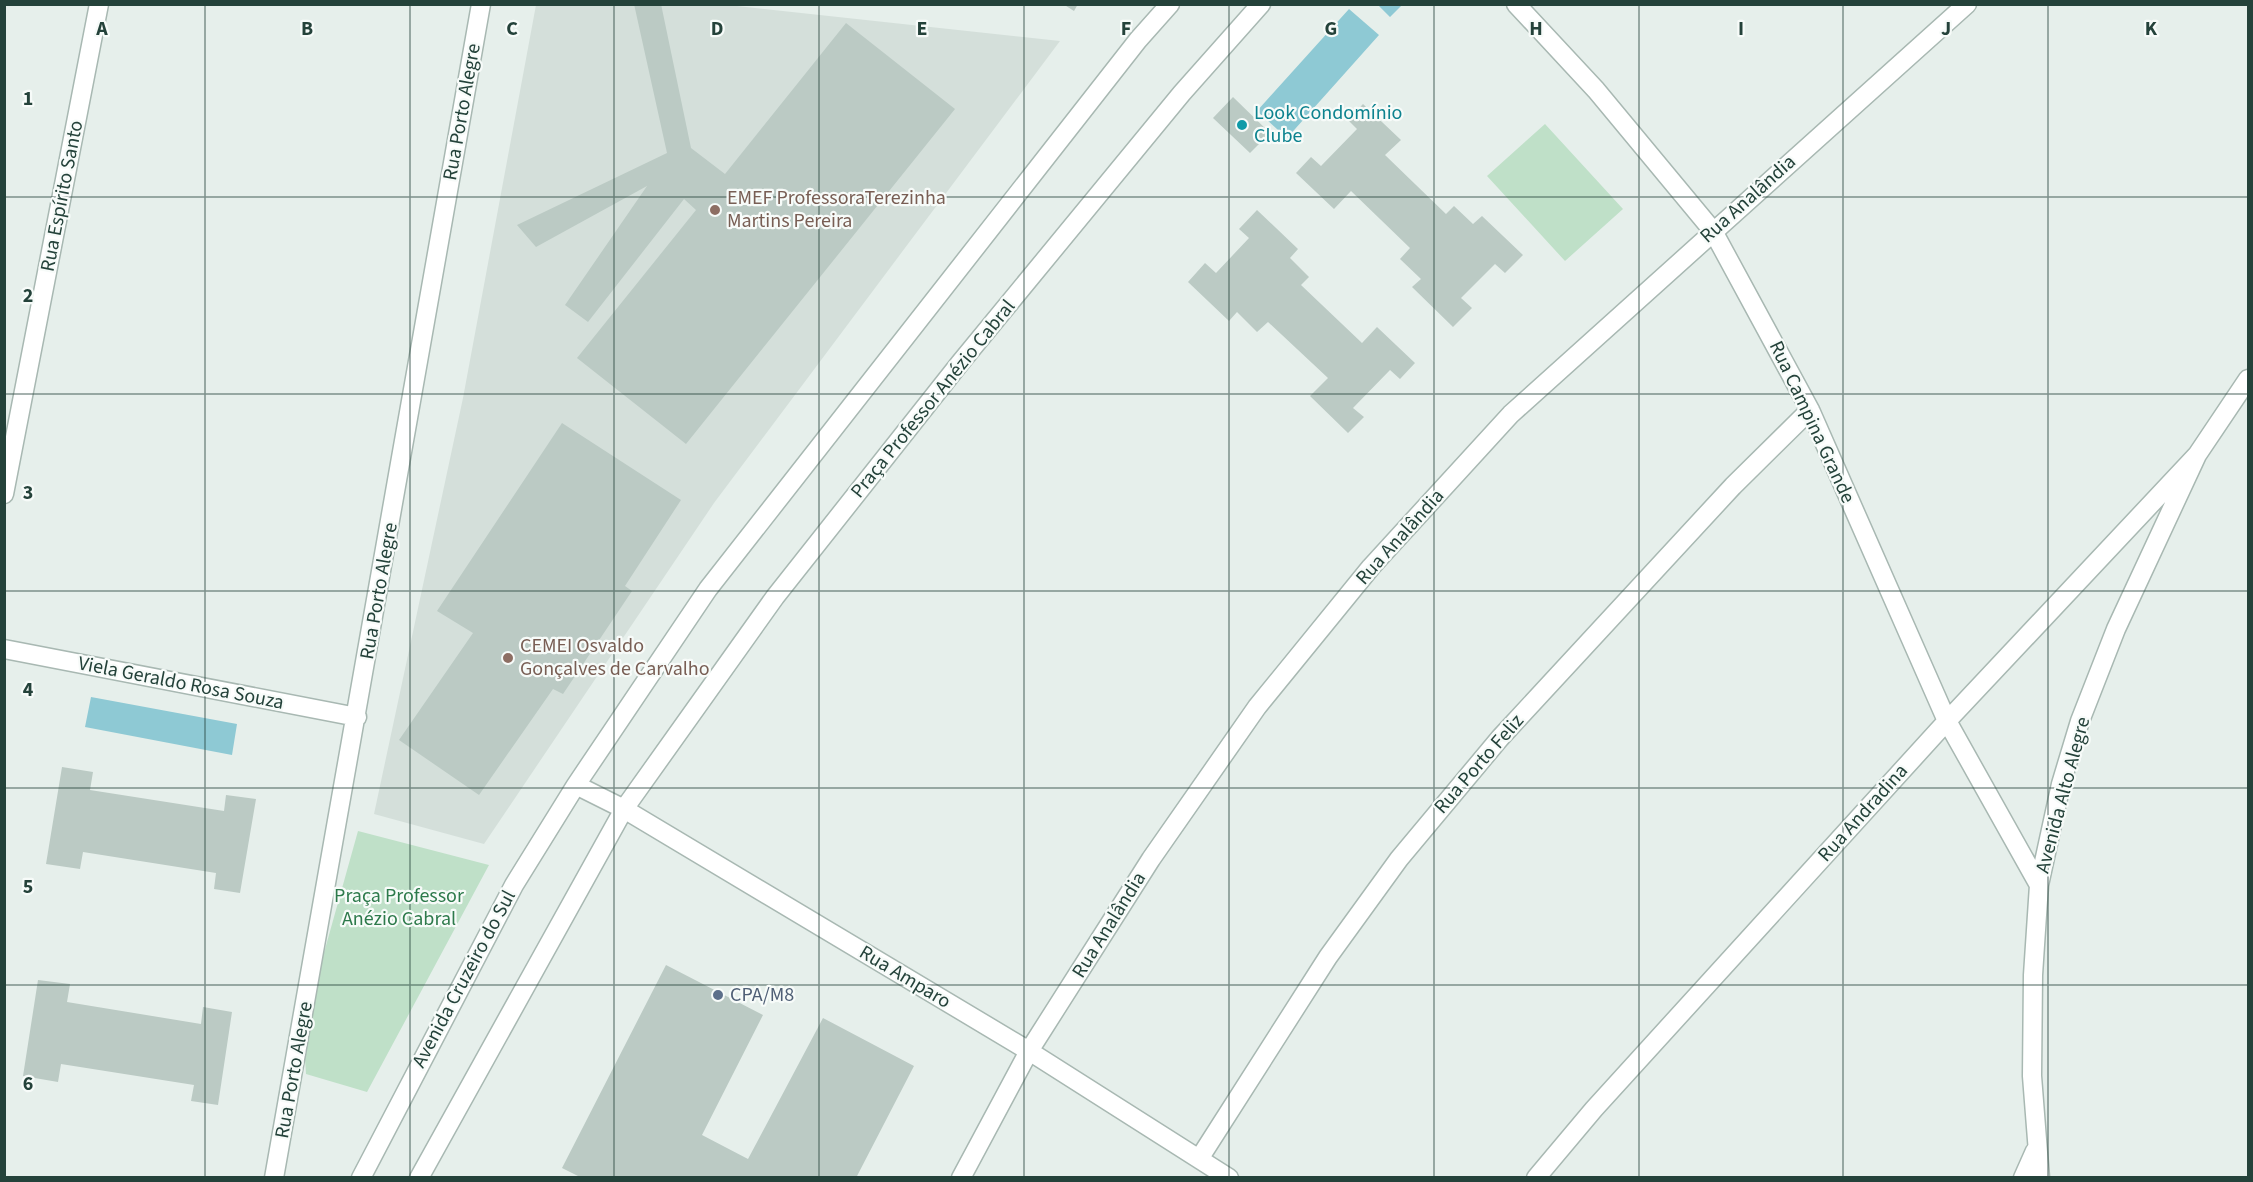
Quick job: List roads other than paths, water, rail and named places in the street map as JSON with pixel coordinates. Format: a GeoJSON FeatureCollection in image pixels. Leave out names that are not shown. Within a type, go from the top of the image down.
{"type":"FeatureCollection","features":[{"type":"Feature","properties":{"kind":"street","name":"Rua Espírito Santo"},"geometry":{"type":"LineString","coordinates":[[4,494],[99,4]]}},
{"type":"Feature","properties":{"kind":"street","name":"Rua Porto Alegre"},"geometry":{"type":"LineString","coordinates":[[274,1178],[481,4]]}},
{"type":"Feature","properties":{"kind":"street"},"geometry":{"type":"LineString","coordinates":[[576,785],[708,589],[1131,49],[1170,4]]}},
{"type":"Feature","properties":{"kind":"street","name":"Praça Professor Anézio Cabral"},"geometry":{"type":"LineString","coordinates":[[624,808],[775,597],[932,397],[1182,93],[1261,4]]}},
{"type":"Feature","properties":{"kind":"street","name":"Rua Campina Grande"},"geometry":{"type":"LineString","coordinates":[[1516,4],[1596,90],[1713,231],[1810,410],[1947,721],[2039,885]]}},
{"type":"Feature","properties":{"kind":"street","name":"Rua Analândia"},"geometry":{"type":"LineString","coordinates":[[961,1178],[1029,1051],[1151,860],[1257,707],[1371,567],[1511,414],[1967,4]]}},
{"type":"Feature","properties":{"kind":"street","name":"Avenida Alto Alegre"},"geometry":{"type":"LineString","coordinates":[[2040,1178],[2032,1076],[2033,975],[2039,885],[2061,784],[2080,721],[2116,628],[2197,454],[2248,379]]}},
{"type":"Feature","properties":{"kind":"street","name":"Rua Porto Feliz"},"geometry":{"type":"LineString","coordinates":[[1199,1158],[1328,957],[1399,859],[1500,738],[1725,494],[1810,410]]}},
{"type":"Feature","properties":{"kind":"street","name":"Rua Andradina"},"geometry":{"type":"LineString","coordinates":[[1536,1178],[1610,1091],[1947,721],[2197,454]]}},
{"type":"Feature","properties":{"kind":"street","name":"Viela Geraldo Rosa Souza"},"geometry":{"type":"LineString","coordinates":[[4,649],[357,717]]}},
{"type":"Feature","properties":{"kind":"street","name":"Rua Amparo"},"geometry":{"type":"LineString","coordinates":[[576,785],[624,808],[1029,1051],[1229,1178]]}},
{"type":"Feature","properties":{"kind":"street","name":"Avenida Cruzeiro do Sul"},"geometry":{"type":"LineString","coordinates":[[361,1178],[514,885],[576,785]]}},
{"type":"Feature","properties":{"kind":"street"},"geometry":{"type":"LineString","coordinates":[[419,1178],[624,808]]}},
{"type":"Feature","properties":{"kind":"street"},"geometry":{"type":"LineString","coordinates":[[2023,1178],[2036,1149]]}},
{"type":"Feature","properties":{"kind":"water"},"geometry":{"type":"Polygon","coordinates":[[[1378,5],[1402,5],[1390,17],[1378,5]]]}},
{"type":"Feature","properties":{"kind":"water"},"geometry":{"type":"Polygon","coordinates":[[[1349,9],[1379,35],[1287,138],[1257,111],[1349,9]]]}},
{"type":"Feature","properties":{"kind":"water"},"geometry":{"type":"Polygon","coordinates":[[[91,697],[237,724],[232,755],[85,727],[91,697]]]}},
{"type":"Feature","properties":{"kind":"place","name":"Look Condomínio Clube"},"geometry":{"type":"Point","coordinates":[1242,125]}},
{"type":"Feature","properties":{"kind":"place","name":"EMEF ProfessoraTerezinha Martins Pereira"},"geometry":{"type":"Point","coordinates":[715,210]}},
{"type":"Feature","properties":{"kind":"place","name":"CEMEI Osvaldo Gonçalves de Carvalho"},"geometry":{"type":"Point","coordinates":[508,658]}},
{"type":"Feature","properties":{"kind":"place","name":"CPA/M8"},"geometry":{"type":"Point","coordinates":[718,995]}}]}
